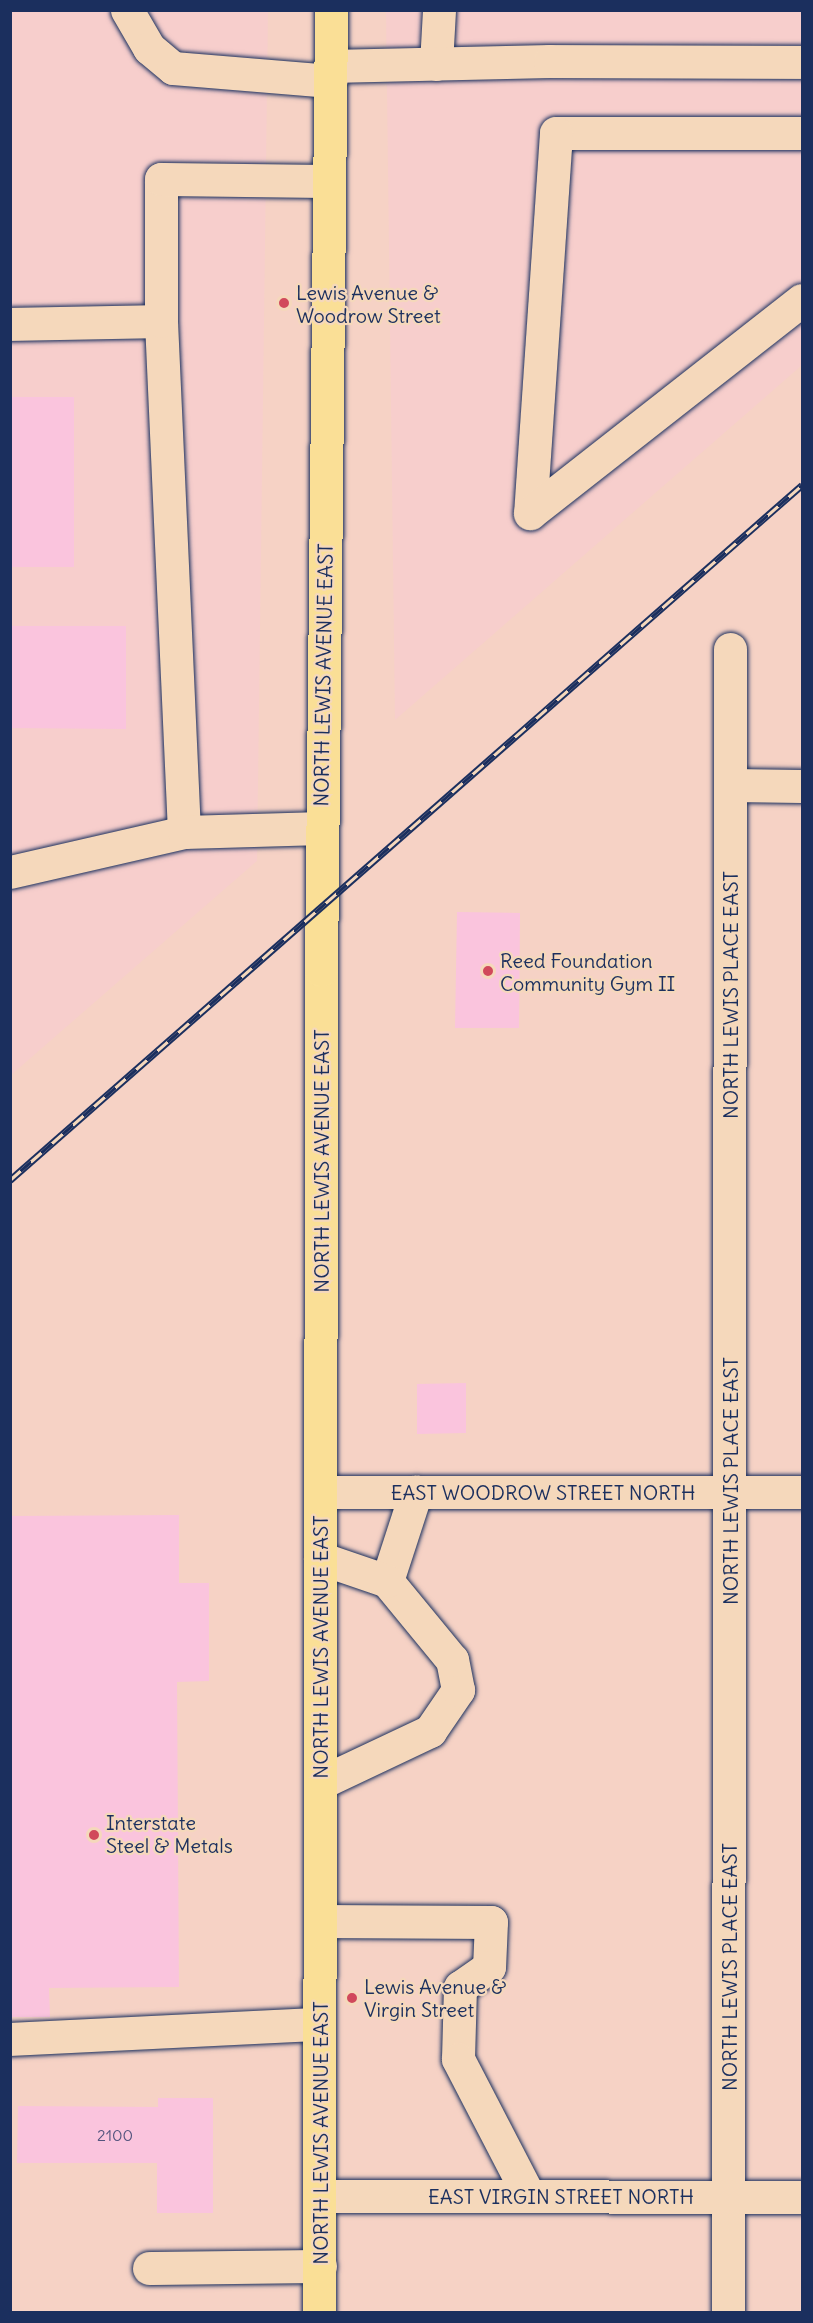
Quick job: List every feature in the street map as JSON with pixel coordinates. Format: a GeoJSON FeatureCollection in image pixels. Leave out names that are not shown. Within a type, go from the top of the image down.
{"type":"FeatureCollection","features":[{"type":"Feature","properties":{"kind":"main road","name":"NORTH LEWIS AVENUE EAST"},"geometry":{"type":"LineString","coordinates":[[320,2313],[322,828],[331,10]]}},
{"type":"Feature","properties":{"kind":"street"},"geometry":{"type":"LineString","coordinates":[[127,10],[148,48],[173,68],[330,74],[436,64],[802,62]]}},
{"type":"Feature","properties":{"kind":"street"},"geometry":{"type":"LineString","coordinates":[[436,64],[439,10]]}},
{"type":"Feature","properties":{"kind":"street"},"geometry":{"type":"LineString","coordinates":[[802,133],[556,133],[530,513],[802,300]]}},
{"type":"Feature","properties":{"kind":"street"},"geometry":{"type":"LineString","coordinates":[[184,832],[161,321],[161,179],[328,181]]}},
{"type":"Feature","properties":{"kind":"street"},"geometry":{"type":"LineString","coordinates":[[10,324],[161,321]]}},
{"type":"Feature","properties":{"kind":"street","name":"NORTH LEWIS PLACE EAST"},"geometry":{"type":"LineString","coordinates":[[728,2313],[730,649]]}},
{"type":"Feature","properties":{"kind":"street"},"geometry":{"type":"LineString","coordinates":[[730,785],[802,786]]}},
{"type":"Feature","properties":{"kind":"street"},"geometry":{"type":"LineString","coordinates":[[10,872],[184,832],[322,828]]}},
{"type":"Feature","properties":{"kind":"street","name":"EAST WOODROW STREET NORTH"},"geometry":{"type":"LineString","coordinates":[[320,1492],[802,1492]]}},
{"type":"Feature","properties":{"kind":"street"},"geometry":{"type":"LineString","coordinates":[[387,1581],[416,1492]]}},
{"type":"Feature","properties":{"kind":"street"},"geometry":{"type":"LineString","coordinates":[[320,1558],[387,1581],[452,1660],[458,1690],[430,1731],[320,1783]]}},
{"type":"Feature","properties":{"kind":"street"},"geometry":{"type":"LineString","coordinates":[[320,1921],[491,1922],[489,1967],[460,1987],[458,2059],[528,2194]]}},
{"type":"Feature","properties":{"kind":"street"},"geometry":{"type":"LineString","coordinates":[[10,2039],[319,2024]]}},
{"type":"Feature","properties":{"kind":"street","name":"EAST VIRGIN STREET NORTH"},"geometry":{"type":"LineString","coordinates":[[320,2196],[528,2194],[802,2197]]}},
{"type":"Feature","properties":{"kind":"street"},"geometry":{"type":"LineString","coordinates":[[148,2268],[320,2266]]}},
{"type":"Feature","properties":{"kind":"shaded area"},"geometry":{"type":"Polygon","coordinates":[[[11,11],[268,11],[257,861],[11,1075],[11,11]]]}},
{"type":"Feature","properties":{"kind":"shaded area"},"geometry":{"type":"Polygon","coordinates":[[[386,11],[802,11],[802,365],[395,720],[386,11]]]}},
{"type":"Feature","properties":{"kind":"building"},"geometry":{"type":"Polygon","coordinates":[[[10,397],[74,397],[74,567],[10,567],[10,397]]]}},
{"type":"Feature","properties":{"kind":"building"},"geometry":{"type":"Polygon","coordinates":[[[10,626],[126,626],[126,729],[10,728],[10,626]]]}},
{"type":"Feature","properties":{"kind":"building","name":"Reed Foundation Community Gym II"},"geometry":{"type":"Polygon","coordinates":[[[457,912],[520,913],[519,1028],[455,1028],[457,912]]]}},
{"type":"Feature","properties":{"kind":"building"},"geometry":{"type":"Polygon","coordinates":[[[466,1383],[466,1433],[417,1434],[417,1384],[466,1383]]]}},
{"type":"Feature","properties":{"kind":"building","name":"Interstate Steel & Metals"},"geometry":{"type":"Polygon","coordinates":[[[179,1515],[179,1583],[209,1583],[209,1681],[177,1682],[179,1987],[49,1988],[50,2017],[10,2017],[10,1516],[179,1515]]]}},
{"type":"Feature","properties":{"kind":"building"},"geometry":{"type":"Polygon","coordinates":[[[158,2098],[213,2098],[213,2213],[157,2213],[157,2163],[17,2163],[18,2106],[158,2107],[158,2098]]]}},
{"type":"Feature","properties":{"kind":"railway"},"geometry":{"type":"LineString","coordinates":[[10,1180],[802,485]]}},
{"type":"Feature","properties":{"kind":"place","name":"Lewis Avenue & Woodrow Street"},"geometry":{"type":"Point","coordinates":[284,303]}},
{"type":"Feature","properties":{"kind":"place","name":"Reed Foundation Community Gym II"},"geometry":{"type":"Point","coordinates":[488,971]}},
{"type":"Feature","properties":{"kind":"place","name":"Interstate Steel & Metals"},"geometry":{"type":"Point","coordinates":[94,1835]}},
{"type":"Feature","properties":{"kind":"place","name":"Lewis Avenue & Virgin Street"},"geometry":{"type":"Point","coordinates":[352,1998]}}]}
